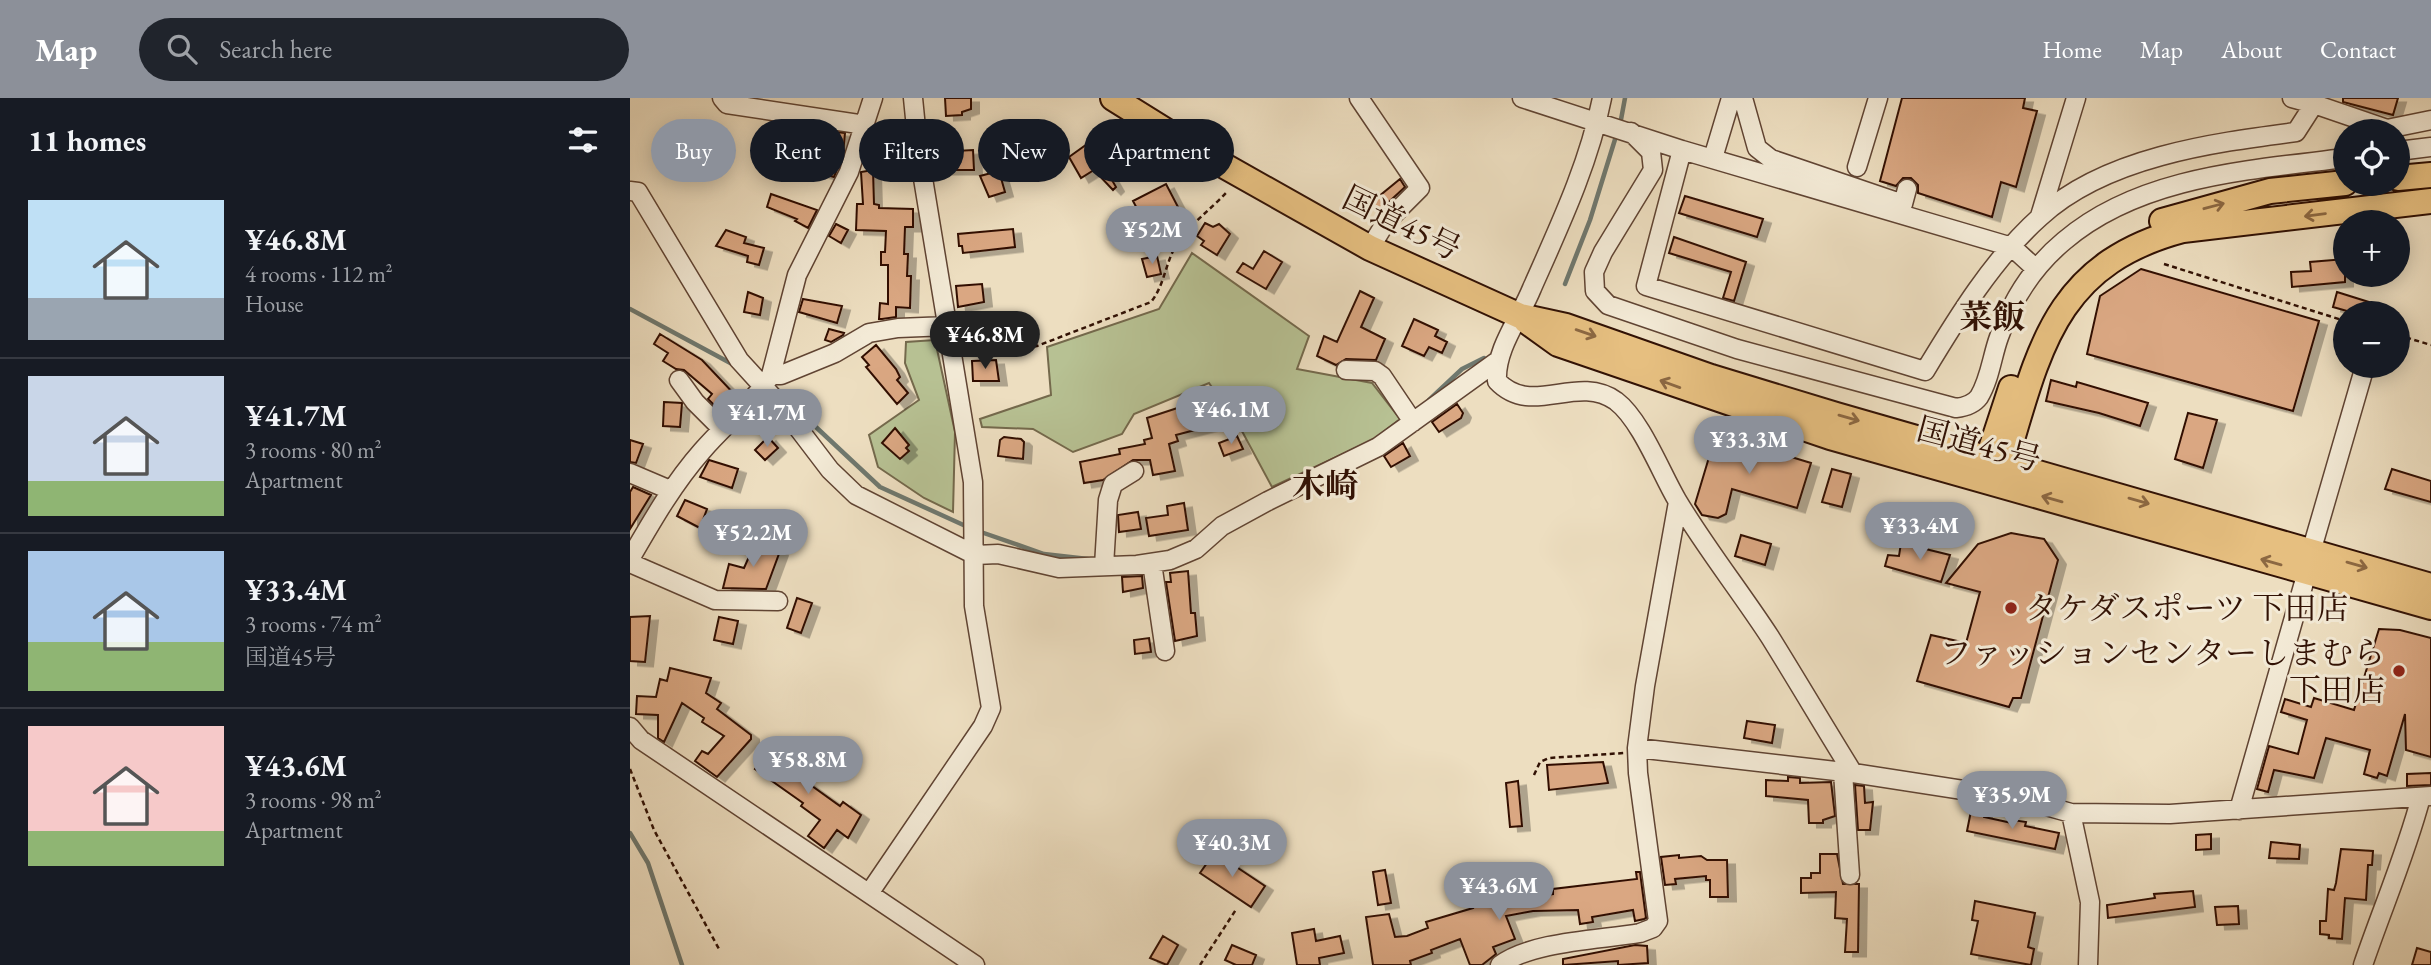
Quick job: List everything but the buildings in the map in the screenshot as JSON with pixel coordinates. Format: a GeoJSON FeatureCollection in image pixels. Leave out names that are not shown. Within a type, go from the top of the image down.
{"type":"FeatureCollection","features":[{"type":"Feature","properties":{"kind":"highway","name":"国道45号"},"geometry":{"type":"LineString","coordinates":[[1113,98],[1198,151],[1370,248],[1520,316],[1558,344],[1705,397],[1830,437],[1995,467],[2309,562],[2431,607]]}},
{"type":"Feature","properties":{"kind":"highway"},"geometry":{"type":"LineString","coordinates":[[2410,177],[2431,175]]}},
{"type":"Feature","properties":{"kind":"highway"},"geometry":{"type":"LineString","coordinates":[[1995,467],[2031,335],[2053,296],[2078,270],[2112,244],[2152,224],[2270,191],[2333,184]]}},
{"type":"Feature","properties":{"kind":"highway"},"geometry":{"type":"LineString","coordinates":[[1995,467],[2043,341],[2062,308],[2109,260],[2148,239],[2183,230],[2431,201]]}},
{"type":"Feature","properties":{"kind":"highway","name":"国道45号"},"geometry":{"type":"LineString","coordinates":[[2309,562],[2431,586]]}},
{"type":"Feature","properties":{"kind":"street"},"geometry":{"type":"LineString","coordinates":[[722,98],[727,104],[859,124]]}},
{"type":"Feature","properties":{"kind":"street"},"geometry":{"type":"LineString","coordinates":[[866,119],[873,98]]}},
{"type":"Feature","properties":{"kind":"street"},"geometry":{"type":"LineString","coordinates":[[870,892],[983,726],[991,708],[974,606],[973,482],[918,148],[913,98]]}},
{"type":"Feature","properties":{"kind":"street"},"geometry":{"type":"LineString","coordinates":[[1359,98],[1420,188],[1386,222],[1370,248]]}},
{"type":"Feature","properties":{"kind":"street"},"geometry":{"type":"LineString","coordinates":[[1522,98],[1682,150],[2012,247],[2035,268]]}},
{"type":"Feature","properties":{"kind":"street"},"geometry":{"type":"LineString","coordinates":[[630,191],[638,192],[708,312],[767,382],[782,407],[830,470],[856,495],[975,555],[998,554],[1059,568],[1152,563],[1170,560],[1196,549],[1222,526],[1378,447],[1496,362],[1520,316],[1569,202],[1597,122],[1602,98]]}},
{"type":"Feature","properties":{"kind":"street"},"geometry":{"type":"LineString","coordinates":[[1713,158],[1731,98]]}},
{"type":"Feature","properties":{"kind":"street"},"geometry":{"type":"LineString","coordinates":[[1743,98],[1757,148],[1771,159],[1903,204],[1908,190]]}},
{"type":"Feature","properties":{"kind":"street"},"geometry":{"type":"LineString","coordinates":[[1857,167],[1878,98]]}},
{"type":"Feature","properties":{"kind":"street"},"geometry":{"type":"LineString","coordinates":[[2040,216],[2076,98]]}},
{"type":"Feature","properties":{"kind":"street"},"geometry":{"type":"LineString","coordinates":[[2292,98],[2387,129],[2431,120]]}},
{"type":"Feature","properties":{"kind":"street"},"geometry":{"type":"LineString","coordinates":[[1682,150],[1646,286],[1925,371],[1973,297],[2012,247],[2040,216],[2076,191],[2103,178],[2168,155],[2214,143],[2296,132],[2314,104]]}},
{"type":"Feature","properties":{"kind":"street"},"geometry":{"type":"LineString","coordinates":[[1631,132],[1651,152],[1653,170],[1603,252],[1594,272],[1595,291],[1608,305],[1737,349],[1956,408],[1968,406],[1978,398],[2010,312],[2035,268],[2064,241],[2095,218],[2192,180],[2333,160]]}},
{"type":"Feature","properties":{"kind":"street"},"geometry":{"type":"LineString","coordinates":[[767,382],[796,275],[849,172],[859,141]]}},
{"type":"Feature","properties":{"kind":"street"},"geometry":{"type":"LineString","coordinates":[[2214,143],[2220,174]]}},
{"type":"Feature","properties":{"kind":"street"},"geometry":{"type":"LineString","coordinates":[[2410,150],[2431,147]]}},
{"type":"Feature","properties":{"kind":"street"},"geometry":{"type":"LineString","coordinates":[[778,601],[715,600],[630,561],[637,532],[722,429],[767,382],[835,353],[869,333],[948,326]]}},
{"type":"Feature","properties":{"kind":"street"},"geometry":{"type":"LineString","coordinates":[[1797,364],[1804,335]]}},
{"type":"Feature","properties":{"kind":"street"},"geometry":{"type":"LineString","coordinates":[[1496,362],[1497,381],[1509,394],[1530,398],[1588,390],[1615,401],[1630,417],[1678,502],[1769,636],[1848,773],[1850,875]]}},
{"type":"Feature","properties":{"kind":"street"},"geometry":{"type":"LineString","coordinates":[[1346,370],[1375,371],[1382,376],[1413,422]]}},
{"type":"Feature","properties":{"kind":"street"},"geometry":{"type":"LineString","coordinates":[[2239,810],[2362,378]]}},
{"type":"Feature","properties":{"kind":"street"},"geometry":{"type":"LineString","coordinates":[[679,380],[695,402],[722,429]]}},
{"type":"Feature","properties":{"kind":"street"},"geometry":{"type":"LineString","coordinates":[[1104,566],[1108,500],[1113,484],[1134,471]]}},
{"type":"Feature","properties":{"kind":"street"},"geometry":{"type":"LineString","coordinates":[[630,473],[670,490]]}},
{"type":"Feature","properties":{"kind":"street"},"geometry":{"type":"LineString","coordinates":[[1500,965],[1524,952],[1640,933],[1653,928],[1658,921],[1637,750],[1645,686],[1678,502]]}},
{"type":"Feature","properties":{"kind":"street"},"geometry":{"type":"LineString","coordinates":[[1152,563],[1165,651]]}},
{"type":"Feature","properties":{"kind":"street"},"geometry":{"type":"LineString","coordinates":[[630,727],[641,740],[975,965]]}},
{"type":"Feature","properties":{"kind":"street"},"geometry":{"type":"LineString","coordinates":[[1637,750],[1848,773],[2021,799],[2071,813],[2170,814],[2239,810],[2291,803],[2426,797],[2396,868],[2363,965]]}},
{"type":"Feature","properties":{"kind":"street"},"geometry":{"type":"LineString","coordinates":[[2071,813],[2090,902],[2088,965]]}},
{"type":"Feature","properties":{"kind":"path"},"geometry":{"type":"LineString","coordinates":[[952,345],[1021,349],[1141,308],[1158,293],[1174,250],[1184,236],[1226,193]]}},
{"type":"Feature","properties":{"kind":"path"},"geometry":{"type":"LineString","coordinates":[[2164,264],[2333,317]]}},
{"type":"Feature","properties":{"kind":"path"},"geometry":{"type":"LineString","coordinates":[[2410,339],[2431,345]]}},
{"type":"Feature","properties":{"kind":"path"},"geometry":{"type":"LineString","coordinates":[[1534,775],[1540,762],[1549,758],[1637,750]]}},
{"type":"Feature","properties":{"kind":"path"},"geometry":{"type":"LineString","coordinates":[[630,769],[654,830],[719,949]]}},
{"type":"Feature","properties":{"kind":"path"},"geometry":{"type":"LineString","coordinates":[[1199,965],[1237,908]]}},
{"type":"Feature","properties":{"kind":"green space"},"geometry":{"type":"Polygon","coordinates":[[[1192,253],[1309,336],[1297,369],[1372,383],[1400,419],[1373,440],[1272,487],[1243,433],[1209,383],[1134,414],[1122,434],[1073,452],[1033,429],[982,427],[980,419],[1051,395],[1047,347],[1159,309],[1192,253]]]}},
{"type":"Feature","properties":{"kind":"green space"},"geometry":{"type":"Polygon","coordinates":[[[935,340],[955,432],[953,512],[924,498],[878,467],[869,435],[919,400],[905,363],[906,342],[935,340]]]}},
{"type":"Feature","properties":{"kind":"waterway"},"geometry":{"type":"LineString","coordinates":[[1620,125],[1625,98]]}},
{"type":"Feature","properties":{"kind":"waterway"},"geometry":{"type":"LineString","coordinates":[[1565,284],[1590,220],[1617,133]]}},
{"type":"Feature","properties":{"kind":"waterway"},"geometry":{"type":"LineString","coordinates":[[630,309],[734,365]]}},
{"type":"Feature","properties":{"kind":"waterway"},"geometry":{"type":"LineString","coordinates":[[1429,400],[1462,369],[1484,358]]}},
{"type":"Feature","properties":{"kind":"waterway"},"geometry":{"type":"LineString","coordinates":[[787,400],[880,487],[970,528]]}},
{"type":"Feature","properties":{"kind":"waterway"},"geometry":{"type":"LineString","coordinates":[[978,531],[1044,554],[1088,559]]}},
{"type":"Feature","properties":{"kind":"waterway"},"geometry":{"type":"LineString","coordinates":[[630,833],[648,863],[682,965]]}},
{"type":"Feature","properties":{"kind":"place","name":"タケダスポーツ 下田店"},"geometry":{"type":"Point","coordinates":[2011,608]}},
{"type":"Feature","properties":{"kind":"place","name":"ファッションセンターしまむら 下田店"},"geometry":{"type":"Point","coordinates":[2399,671]}},
{"type":"Feature","properties":{"kind":"district","name":"菜飯"},"geometry":{"type":"Point","coordinates":[1992,316]}},
{"type":"Feature","properties":{"kind":"district","name":"木崎"},"geometry":{"type":"Point","coordinates":[1325,485]}}]}
